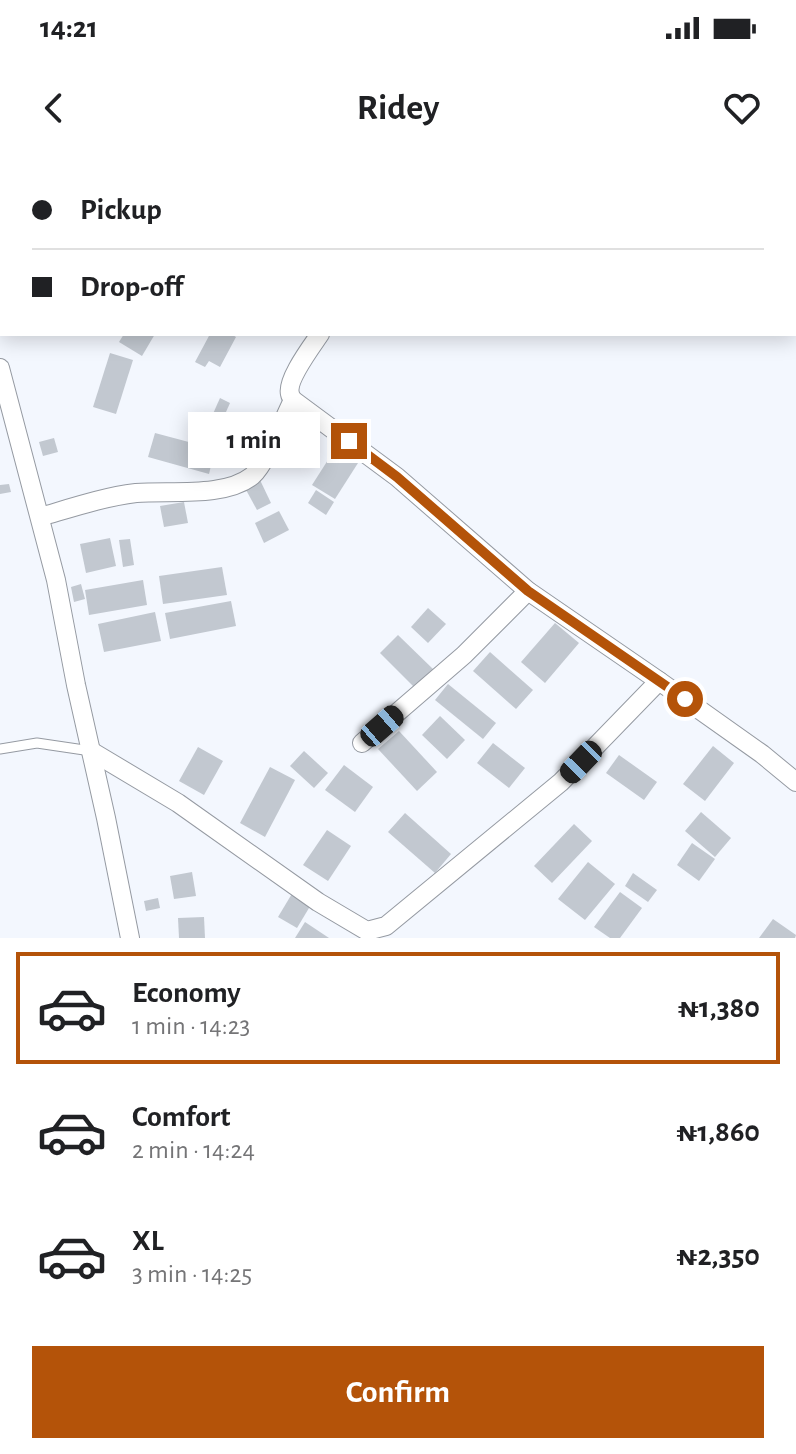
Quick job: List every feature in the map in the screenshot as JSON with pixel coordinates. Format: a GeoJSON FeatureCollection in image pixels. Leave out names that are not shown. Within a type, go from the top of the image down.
{"type":"FeatureCollection","features":[{"type":"Feature","properties":{"kind":"street"},"geometry":{"type":"LineString","coordinates":[[319,336],[290,384],[289,393],[293,400],[397,477],[528,591],[762,754],[796,782]]}},
{"type":"Feature","properties":{"kind":"street"},"geometry":{"type":"LineString","coordinates":[[2,378],[56,580],[130,938]]}},
{"type":"Feature","properties":{"kind":"street"},"geometry":{"type":"LineString","coordinates":[[40,517],[135,493],[199,491],[231,486],[252,475],[261,463],[293,400]]}},
{"type":"Feature","properties":{"kind":"street"},"geometry":{"type":"LineString","coordinates":[[362,743],[464,655],[528,591]]}},
{"type":"Feature","properties":{"kind":"street"},"geometry":{"type":"LineString","coordinates":[[91,751],[178,803],[318,902],[372,935],[561,782],[659,681]]}},
{"type":"Feature","properties":{"kind":"lane"},"geometry":{"type":"LineString","coordinates":[[0,749],[37,743],[91,751]]}},
{"type":"Feature","properties":{"kind":"building"},"geometry":{"type":"Polygon","coordinates":[[[123,336],[154,336],[142,356],[119,342],[123,336]]]}},
{"type":"Feature","properties":{"kind":"building"},"geometry":{"type":"Polygon","coordinates":[[[209,336],[236,337],[220,367],[209,361],[205,367],[195,362],[209,336]]]}},
{"type":"Feature","properties":{"kind":"building"},"geometry":{"type":"Polygon","coordinates":[[[110,353],[133,360],[116,414],[93,407],[110,353]]]}},
{"type":"Feature","properties":{"kind":"building"},"geometry":{"type":"Polygon","coordinates":[[[220,398],[230,403],[222,421],[212,416],[220,398]]]}},
{"type":"Feature","properties":{"kind":"building"},"geometry":{"type":"Polygon","coordinates":[[[155,433],[215,449],[209,474],[148,457],[155,433]]]}},
{"type":"Feature","properties":{"kind":"building"},"geometry":{"type":"Polygon","coordinates":[[[54,438],[58,452],[43,456],[39,442],[54,438]]]}},
{"type":"Feature","properties":{"kind":"building"},"geometry":{"type":"Polygon","coordinates":[[[335,449],[358,463],[335,499],[312,485],[335,449]]]}},
{"type":"Feature","properties":{"kind":"building"},"geometry":{"type":"Polygon","coordinates":[[[260,480],[271,503],[257,510],[245,488],[260,480]]]}},
{"type":"Feature","properties":{"kind":"building"},"geometry":{"type":"Polygon","coordinates":[[[9,484],[11,492],[0,494],[0,485],[9,484]]]}},
{"type":"Feature","properties":{"kind":"building"},"geometry":{"type":"Polygon","coordinates":[[[316,490],[334,502],[326,515],[308,503],[316,490]]]}},
{"type":"Feature","properties":{"kind":"building"},"geometry":{"type":"Polygon","coordinates":[[[184,502],[188,523],[164,527],[160,506],[184,502]]]}},
{"type":"Feature","properties":{"kind":"building"},"geometry":{"type":"Polygon","coordinates":[[[279,511],[289,530],[264,543],[255,523],[279,511]]]}},
{"type":"Feature","properties":{"kind":"building"},"geometry":{"type":"Polygon","coordinates":[[[110,538],[116,566],[86,573],[80,544],[110,538]]]}},
{"type":"Feature","properties":{"kind":"building"},"geometry":{"type":"Polygon","coordinates":[[[130,539],[134,565],[123,567],[119,540],[130,539]]]}},
{"type":"Feature","properties":{"kind":"building"},"geometry":{"type":"Polygon","coordinates":[[[222,567],[227,595],[163,604],[159,576],[222,567]]]}},
{"type":"Feature","properties":{"kind":"building"},"geometry":{"type":"Polygon","coordinates":[[[143,580],[147,605],[89,615],[85,590],[143,580]]]}},
{"type":"Feature","properties":{"kind":"building"},"geometry":{"type":"Polygon","coordinates":[[[81,584],[85,599],[74,602],[71,587],[81,584]]]}},
{"type":"Feature","properties":{"kind":"building"},"geometry":{"type":"Polygon","coordinates":[[[231,601],[236,626],[170,639],[165,613],[231,601]]]}},
{"type":"Feature","properties":{"kind":"building"},"geometry":{"type":"Polygon","coordinates":[[[428,608],[446,624],[428,643],[411,627],[428,608]]]}},
{"type":"Feature","properties":{"kind":"building"},"geometry":{"type":"Polygon","coordinates":[[[155,612],[161,641],[104,652],[98,624],[155,612]]]}},
{"type":"Feature","properties":{"kind":"building"},"geometry":{"type":"Polygon","coordinates":[[[555,623],[579,643],[545,683],[521,662],[555,623]]]}},
{"type":"Feature","properties":{"kind":"building"},"geometry":{"type":"Polygon","coordinates":[[[398,635],[434,670],[416,689],[380,653],[398,635]]]}},
{"type":"Feature","properties":{"kind":"building"},"geometry":{"type":"Polygon","coordinates":[[[490,652],[533,690],[516,709],[473,671],[490,652]]]}},
{"type":"Feature","properties":{"kind":"building"},"geometry":{"type":"Polygon","coordinates":[[[448,684],[496,723],[483,739],[435,700],[448,684]]]}},
{"type":"Feature","properties":{"kind":"building"},"geometry":{"type":"Polygon","coordinates":[[[440,716],[465,740],[447,759],[422,735],[440,716]]]}},
{"type":"Feature","properties":{"kind":"building"},"geometry":{"type":"Polygon","coordinates":[[[399,731],[437,772],[417,791],[378,749],[399,731]]]}},
{"type":"Feature","properties":{"kind":"building"},"geometry":{"type":"Polygon","coordinates":[[[493,743],[525,768],[509,788],[477,763],[493,743]]]}},
{"type":"Feature","properties":{"kind":"building"},"geometry":{"type":"Polygon","coordinates":[[[713,746],[734,763],[705,801],[683,784],[713,746]]]}},
{"type":"Feature","properties":{"kind":"building"},"geometry":{"type":"Polygon","coordinates":[[[198,747],[223,761],[204,795],[179,781],[198,747]]]}},
{"type":"Feature","properties":{"kind":"building"},"geometry":{"type":"Polygon","coordinates":[[[304,751],[328,773],[314,788],[290,766],[304,751]]]}},
{"type":"Feature","properties":{"kind":"building"},"geometry":{"type":"Polygon","coordinates":[[[619,755],[657,782],[644,800],[606,773],[619,755]]]}},
{"type":"Feature","properties":{"kind":"building"},"geometry":{"type":"Polygon","coordinates":[[[344,765],[373,787],[355,812],[325,790],[344,765]]]}},
{"type":"Feature","properties":{"kind":"building"},"geometry":{"type":"Polygon","coordinates":[[[270,767],[295,780],[265,837],[240,823],[270,767]]]}},
{"type":"Feature","properties":{"kind":"building"},"geometry":{"type":"Polygon","coordinates":[[[701,812],[731,838],[715,857],[685,831],[701,812]]]}},
{"type":"Feature","properties":{"kind":"building"},"geometry":{"type":"Polygon","coordinates":[[[405,813],[451,854],[435,873],[388,832],[405,813]]]}},
{"type":"Feature","properties":{"kind":"building"},"geometry":{"type":"Polygon","coordinates":[[[574,824],[592,841],[552,883],[534,866],[574,824]]]}},
{"type":"Feature","properties":{"kind":"building"},"geometry":{"type":"Polygon","coordinates":[[[327,830],[351,846],[328,881],[303,865],[327,830]]]}},
{"type":"Feature","properties":{"kind":"building"},"geometry":{"type":"Polygon","coordinates":[[[692,843],[715,859],[699,881],[677,865],[692,843]]]}},
{"type":"Feature","properties":{"kind":"building"},"geometry":{"type":"Polygon","coordinates":[[[588,862],[615,884],[585,920],[558,899],[588,862]]]}},
{"type":"Feature","properties":{"kind":"building"},"geometry":{"type":"Polygon","coordinates":[[[192,872],[196,896],[174,899],[170,876],[192,872]]]}},
{"type":"Feature","properties":{"kind":"building"},"geometry":{"type":"Polygon","coordinates":[[[633,873],[657,890],[648,902],[625,886],[633,873]]]}},
{"type":"Feature","properties":{"kind":"building"},"geometry":{"type":"Polygon","coordinates":[[[293,892],[312,903],[297,928],[278,917],[293,892]]]}},
{"type":"Feature","properties":{"kind":"building"},"geometry":{"type":"Polygon","coordinates":[[[620,892],[642,908],[620,938],[610,938],[594,927],[620,892]]]}},
{"type":"Feature","properties":{"kind":"building"},"geometry":{"type":"Polygon","coordinates":[[[158,898],[160,908],[146,911],[144,901],[158,898]]]}},
{"type":"Feature","properties":{"kind":"building"},"geometry":{"type":"Polygon","coordinates":[[[204,917],[205,938],[179,938],[178,918],[204,917]]]}},
{"type":"Feature","properties":{"kind":"building"},"geometry":{"type":"Polygon","coordinates":[[[773,919],[796,935],[795,938],[759,938],[773,919]]]}},
{"type":"Feature","properties":{"kind":"building"},"geometry":{"type":"Polygon","coordinates":[[[305,922],[329,938],[295,938],[305,922]]]}},
{"type":"Feature","properties":{"kind":"route"},"geometry":{"type":"LineString","coordinates":[[349,441],[397,477],[528,591],[685,699]]}}]}
